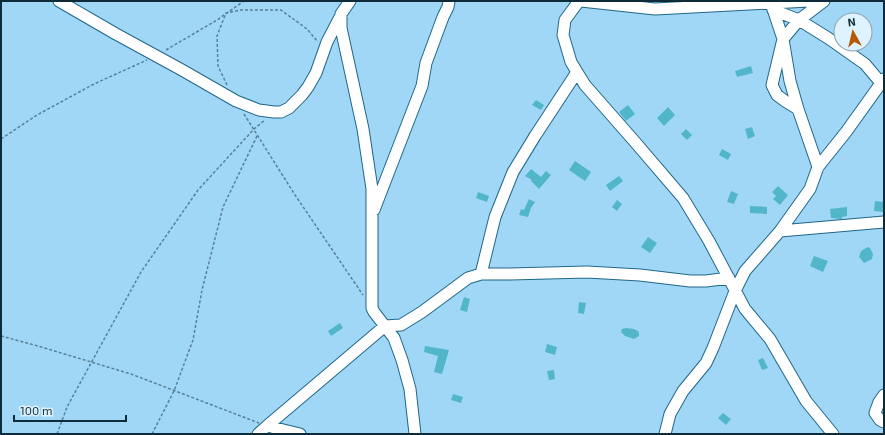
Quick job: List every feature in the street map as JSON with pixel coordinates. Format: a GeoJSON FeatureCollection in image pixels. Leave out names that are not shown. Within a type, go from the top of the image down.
{"type":"FeatureCollection","features":[{"type":"Feature","properties":{"kind":"street"},"geometry":{"type":"LineString","coordinates":[[58,1],[236,101],[267,112],[281,112],[289,108],[302,95],[312,81],[324,48],[341,14],[350,1]]}},
{"type":"Feature","properties":{"kind":"street"},"geometry":{"type":"LineString","coordinates":[[372,216],[422,86],[426,63],[449,1]]}},
{"type":"Feature","properties":{"kind":"street"},"geometry":{"type":"LineString","coordinates":[[810,1],[772,6],[738,3],[655,9],[580,1],[565,20],[563,35],[571,62],[585,85],[683,198],[709,241],[745,310],[770,340],[806,401],[833,434]]}},
{"type":"Feature","properties":{"kind":"street"},"geometry":{"type":"LineString","coordinates":[[798,109],[777,95],[772,85],[783,39],[800,20],[824,1]]}},
{"type":"Feature","properties":{"kind":"street"},"geometry":{"type":"LineString","coordinates":[[665,434],[670,414],[683,391],[706,363],[735,291],[745,271],[780,231],[810,189],[818,167],[883,83],[865,64],[828,38],[800,20],[772,6]]}},
{"type":"Feature","properties":{"kind":"street"},"geometry":{"type":"LineString","coordinates":[[772,6],[783,39],[790,81],[818,167]]}},
{"type":"Feature","properties":{"kind":"street"},"geometry":{"type":"LineString","coordinates":[[341,14],[342,32],[366,144],[372,189],[372,308],[391,333],[396,343],[410,389],[415,434]]}},
{"type":"Feature","properties":{"kind":"street"},"geometry":{"type":"LineString","coordinates":[[481,274],[495,217],[513,172],[577,72]]}},
{"type":"Feature","properties":{"kind":"street"},"geometry":{"type":"LineString","coordinates":[[780,231],[884,222]]}},
{"type":"Feature","properties":{"kind":"street"},"geometry":{"type":"LineString","coordinates":[[258,434],[385,326],[401,325],[422,312],[468,278],[481,274],[587,272],[640,275],[690,281],[706,281],[729,278]]}},
{"type":"Feature","properties":{"kind":"street"},"geometry":{"type":"LineString","coordinates":[[884,395],[879,402],[875,413],[880,420],[884,422]]}},
{"type":"Feature","properties":{"kind":"street"},"geometry":{"type":"LineString","coordinates":[[266,426],[300,434]]}},
{"type":"Feature","properties":{"kind":"path"},"geometry":{"type":"LineString","coordinates":[[1,139],[38,115],[94,84],[157,56],[244,1]]}},
{"type":"Feature","properties":{"kind":"path"},"geometry":{"type":"LineString","coordinates":[[226,13],[242,10],[281,10],[307,29],[324,48]]}},
{"type":"Feature","properties":{"kind":"path"},"geometry":{"type":"LineString","coordinates":[[226,13],[217,36],[217,51],[218,66],[228,87]]}},
{"type":"Feature","properties":{"kind":"path"},"geometry":{"type":"LineString","coordinates":[[236,101],[295,195],[364,295]]}},
{"type":"Feature","properties":{"kind":"path"},"geometry":{"type":"LineString","coordinates":[[57,434],[67,407],[141,272],[198,190],[254,129],[266,119]]}},
{"type":"Feature","properties":{"kind":"path"},"geometry":{"type":"LineString","coordinates":[[152,434],[174,391],[193,340],[202,290],[223,208],[258,135]]}},
{"type":"Feature","properties":{"kind":"path"},"geometry":{"type":"LineString","coordinates":[[1,336],[130,374],[266,426]]}},
{"type":"Feature","properties":{"kind":"building"},"geometry":{"type":"Polygon","coordinates":[[[751,66],[753,73],[737,77],[735,71],[751,66]]]}},
{"type":"Feature","properties":{"kind":"building"},"geometry":{"type":"Polygon","coordinates":[[[536,100],[544,105],[541,110],[532,105],[536,100]]]}},
{"type":"Feature","properties":{"kind":"building"},"geometry":{"type":"Polygon","coordinates":[[[628,105],[635,114],[626,121],[619,112],[628,105]]]}},
{"type":"Feature","properties":{"kind":"building"},"geometry":{"type":"Polygon","coordinates":[[[668,107],[675,115],[664,126],[657,118],[668,107]]]}},
{"type":"Feature","properties":{"kind":"building"},"geometry":{"type":"Polygon","coordinates":[[[752,127],[755,136],[748,139],[745,129],[752,127]]]}},
{"type":"Feature","properties":{"kind":"building"},"geometry":{"type":"Polygon","coordinates":[[[686,129],[692,135],[687,140],[681,134],[686,129]]]}},
{"type":"Feature","properties":{"kind":"building"},"geometry":{"type":"Polygon","coordinates":[[[722,149],[731,154],[728,160],[719,155],[722,149]]]}},
{"type":"Feature","properties":{"kind":"building"},"geometry":{"type":"Polygon","coordinates":[[[575,161],[591,172],[585,181],[569,170],[575,161]]]}},
{"type":"Feature","properties":{"kind":"building"},"geometry":{"type":"Polygon","coordinates":[[[531,169],[541,177],[546,171],[551,175],[539,189],[531,181],[532,180],[525,176],[531,169]]]}},
{"type":"Feature","properties":{"kind":"building"},"geometry":{"type":"Polygon","coordinates":[[[619,176],[623,181],[610,191],[606,185],[619,176]]]}},
{"type":"Feature","properties":{"kind":"building"},"geometry":{"type":"Polygon","coordinates":[[[778,186],[788,195],[780,205],[773,199],[776,196],[772,192],[778,186]]]}},
{"type":"Feature","properties":{"kind":"building"},"geometry":{"type":"Polygon","coordinates":[[[731,191],[738,194],[734,204],[727,202],[731,191]]]}},
{"type":"Feature","properties":{"kind":"building"},"geometry":{"type":"Polygon","coordinates":[[[478,192],[489,196],[487,202],[476,198],[478,192]]]}},
{"type":"Feature","properties":{"kind":"building"},"geometry":{"type":"Polygon","coordinates":[[[529,199],[535,202],[528,217],[519,215],[521,209],[524,210],[529,199]]]}},
{"type":"Feature","properties":{"kind":"building"},"geometry":{"type":"Polygon","coordinates":[[[617,200],[622,204],[617,211],[612,207],[617,200]]]}},
{"type":"Feature","properties":{"kind":"building"},"geometry":{"type":"Polygon","coordinates":[[[875,201],[884,202],[884,212],[874,211],[875,201]]]}},
{"type":"Feature","properties":{"kind":"building"},"geometry":{"type":"Polygon","coordinates":[[[750,206],[767,207],[767,214],[750,213],[750,206]]]}},
{"type":"Feature","properties":{"kind":"building"},"geometry":{"type":"Polygon","coordinates":[[[847,207],[847,216],[842,217],[842,219],[831,218],[830,209],[847,207]]]}},
{"type":"Feature","properties":{"kind":"building"},"geometry":{"type":"Polygon","coordinates":[[[648,237],[657,243],[650,253],[641,247],[648,237]]]}},
{"type":"Feature","properties":{"kind":"building"},"geometry":{"type":"Polygon","coordinates":[[[868,247],[873,254],[872,259],[864,263],[859,257],[861,251],[868,247]]]}},
{"type":"Feature","properties":{"kind":"building"},"geometry":{"type":"Polygon","coordinates":[[[814,256],[828,261],[823,272],[810,266],[814,256]]]}},
{"type":"Feature","properties":{"kind":"building"},"geometry":{"type":"Polygon","coordinates":[[[464,297],[470,299],[467,312],[460,310],[464,297]]]}},
{"type":"Feature","properties":{"kind":"building"},"geometry":{"type":"Polygon","coordinates":[[[579,302],[586,303],[584,314],[578,313],[579,302]]]}},
{"type":"Feature","properties":{"kind":"building"},"geometry":{"type":"Polygon","coordinates":[[[340,323],[343,328],[331,336],[328,331],[340,323]]]}},
{"type":"Feature","properties":{"kind":"building"},"geometry":{"type":"Polygon","coordinates":[[[626,328],[638,331],[639,336],[634,339],[625,336],[621,332],[622,329],[626,328]]]}},
{"type":"Feature","properties":{"kind":"building"},"geometry":{"type":"Polygon","coordinates":[[[547,344],[557,347],[555,355],[545,352],[547,344]]]}},
{"type":"Feature","properties":{"kind":"building"},"geometry":{"type":"Polygon","coordinates":[[[425,346],[449,350],[442,374],[434,372],[438,356],[424,352],[425,346]]]}},
{"type":"Feature","properties":{"kind":"building"},"geometry":{"type":"Polygon","coordinates":[[[763,358],[768,368],[762,370],[758,360],[763,358]]]}},
{"type":"Feature","properties":{"kind":"building"},"geometry":{"type":"Polygon","coordinates":[[[554,370],[555,379],[549,380],[547,371],[554,370]]]}},
{"type":"Feature","properties":{"kind":"building"},"geometry":{"type":"Polygon","coordinates":[[[453,394],[463,397],[461,403],[451,400],[453,394]]]}},
{"type":"Feature","properties":{"kind":"building"},"geometry":{"type":"Polygon","coordinates":[[[723,413],[731,419],[726,425],[718,418],[723,413]]]}}]}
